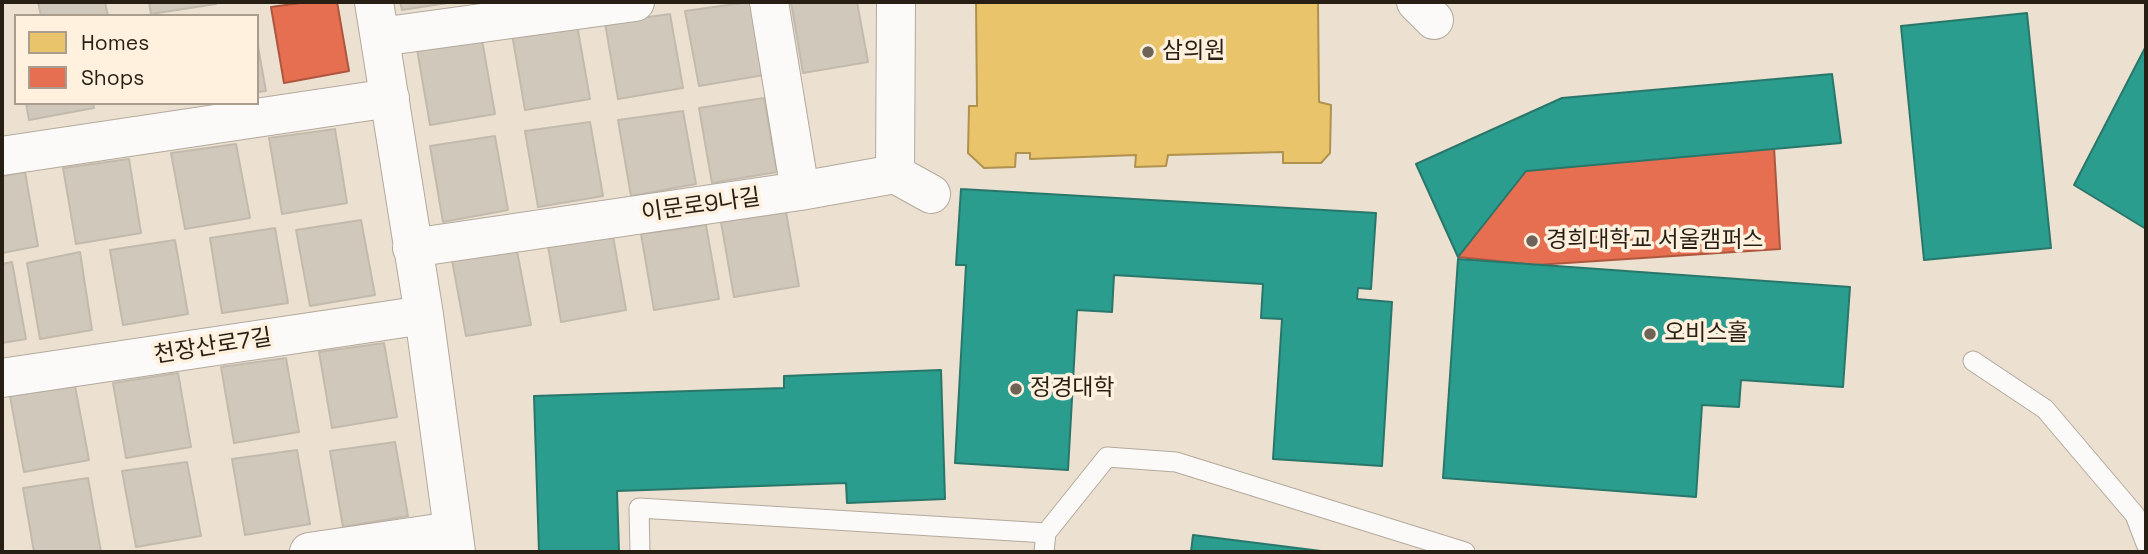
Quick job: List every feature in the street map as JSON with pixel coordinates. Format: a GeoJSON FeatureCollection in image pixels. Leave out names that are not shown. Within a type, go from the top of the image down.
{"type":"FeatureCollection","features":[{"type":"Feature","properties":{"kind":"street"},"geometry":{"type":"LineString","coordinates":[[309,552],[454,542],[424,315],[377,19],[635,2]]}},
{"type":"Feature","properties":{"kind":"street"},"geometry":{"type":"LineString","coordinates":[[769,2],[800,191]]}},
{"type":"Feature","properties":{"kind":"street"},"geometry":{"type":"LineString","coordinates":[[896,2],[895,174],[931,194]]}},
{"type":"Feature","properties":{"kind":"street"},"geometry":{"type":"LineString","coordinates":[[2,156],[390,98]]}},
{"type":"Feature","properties":{"kind":"street","name":"이문로9나길"},"geometry":{"type":"LineString","coordinates":[[412,248],[800,191],[895,174]]}},
{"type":"Feature","properties":{"kind":"street","name":"천장산로7길"},"geometry":{"type":"LineString","coordinates":[[2,378],[424,315]]}},
{"type":"Feature","properties":{"kind":"lane"},"geometry":{"type":"LineString","coordinates":[[1973,361],[2045,410],[2135,515],[2146,544]]}},
{"type":"Feature","properties":{"kind":"lane"},"geometry":{"type":"LineString","coordinates":[[640,552],[639,508],[1044,543],[1107,457],[1176,462],[1465,552]]}},
{"type":"Feature","properties":{"kind":"building: Homes","name":"삼의원"},"geometry":{"type":"Polygon","coordinates":[[[976,2],[1318,2],[1319,102],[1331,105],[1330,153],[1321,163],[1283,163],[1283,152],[1168,155],[1166,166],[1135,167],[1136,155],[1030,159],[1030,153],[1016,153],[1015,167],[984,168],[968,153],[969,106],[977,106],[976,2]]]}},
{"type":"Feature","properties":{"kind":"building: Shops"},"geometry":{"type":"Polygon","coordinates":[[[307,2],[337,2],[349,71],[284,83],[271,7],[307,2]]]}},
{"type":"Feature","properties":{"kind":"building: Shops"},"geometry":{"type":"Polygon","coordinates":[[[1774,147],[1780,249],[1536,265],[1458,257],[1526,171],[1774,147]]]}},
{"type":"Feature","properties":{"kind":"building: Schools"},"geometry":{"type":"Polygon","coordinates":[[[2027,13],[2051,248],[1924,260],[1901,26],[2027,13]]]}},
{"type":"Feature","properties":{"kind":"building: Schools"},"geometry":{"type":"Polygon","coordinates":[[[2146,46],[2146,229],[2074,185],[2146,46]]]}},
{"type":"Feature","properties":{"kind":"building: Schools"},"geometry":{"type":"Polygon","coordinates":[[[1832,74],[1841,143],[1526,171],[1458,257],[1416,164],[1562,98],[1832,74]]]}},
{"type":"Feature","properties":{"kind":"building: Schools","name":"정경대학"},"geometry":{"type":"Polygon","coordinates":[[[961,189],[1376,213],[1371,289],[1358,288],[1357,299],[1392,302],[1382,466],[1273,459],[1282,319],[1261,318],[1263,284],[1114,275],[1112,312],[1077,310],[1068,470],[955,463],[966,265],[956,265],[961,189]]]}},
{"type":"Feature","properties":{"kind":"building: Schools","name":"오비스홀"},"geometry":{"type":"Polygon","coordinates":[[[1458,259],[1850,287],[1843,387],[1741,380],[1739,407],[1702,405],[1696,497],[1443,478],[1458,259]]]}},
{"type":"Feature","properties":{"kind":"building: Schools"},"geometry":{"type":"Polygon","coordinates":[[[941,370],[945,499],[847,503],[846,483],[617,491],[619,552],[539,552],[534,396],[784,388],[784,376],[941,370]]]}},
{"type":"Feature","properties":{"kind":"building: Schools"},"geometry":{"type":"Polygon","coordinates":[[[1193,535],[1329,552],[1191,552],[1193,535]]]}},
{"type":"Feature","properties":{"kind":"building: Other"},"geometry":{"type":"Polygon","coordinates":[[[38,2],[105,2],[108,14],[41,14],[38,2]]]}},
{"type":"Feature","properties":{"kind":"building: Other"},"geometry":{"type":"Polygon","coordinates":[[[149,2],[216,2],[216,4],[151,14],[149,2]]]}},
{"type":"Feature","properties":{"kind":"building: Other"},"geometry":{"type":"Polygon","coordinates":[[[400,2],[454,2],[402,10],[400,2]]]}},
{"type":"Feature","properties":{"kind":"building: Other"},"geometry":{"type":"Polygon","coordinates":[[[750,2],[764,75],[699,86],[685,11],[750,2]]]}},
{"type":"Feature","properties":{"kind":"building: Other"},"geometry":{"type":"Polygon","coordinates":[[[791,2],[857,2],[868,62],[803,73],[791,2]]]}},
{"type":"Feature","properties":{"kind":"building: Other"},"geometry":{"type":"Polygon","coordinates":[[[670,14],[683,88],[618,99],[605,23],[670,14]]]}},
{"type":"Feature","properties":{"kind":"building: Other"},"geometry":{"type":"Polygon","coordinates":[[[577,25],[590,99],[525,110],[512,34],[577,25]]]}},
{"type":"Feature","properties":{"kind":"building: Other"},"geometry":{"type":"Polygon","coordinates":[[[482,40],[495,114],[430,125],[417,49],[482,40]]]}},
{"type":"Feature","properties":{"kind":"building: Other"},"geometry":{"type":"Polygon","coordinates":[[[259,52],[266,91],[259,92],[259,52]]]}},
{"type":"Feature","properties":{"kind":"building: Other"},"geometry":{"type":"Polygon","coordinates":[[[764,98],[777,172],[712,183],[699,108],[764,98]]]}},
{"type":"Feature","properties":{"kind":"building: Other"},"geometry":{"type":"Polygon","coordinates":[[[26,105],[93,105],[94,108],[29,120],[26,105]]]}},
{"type":"Feature","properties":{"kind":"building: Other"},"geometry":{"type":"Polygon","coordinates":[[[683,111],[696,184],[631,196],[618,120],[683,111]]]}},
{"type":"Feature","properties":{"kind":"building: Other"},"geometry":{"type":"Polygon","coordinates":[[[590,122],[603,196],[538,207],[525,131],[590,122]]]}},
{"type":"Feature","properties":{"kind":"building: Other"},"geometry":{"type":"Polygon","coordinates":[[[335,129],[347,203],[282,214],[269,138],[335,129]]]}},
{"type":"Feature","properties":{"kind":"building: Other"},"geometry":{"type":"Polygon","coordinates":[[[495,136],[508,210],[443,222],[430,146],[495,136]]]}},
{"type":"Feature","properties":{"kind":"building: Other"},"geometry":{"type":"Polygon","coordinates":[[[236,144],[250,218],[185,229],[171,153],[236,144]]]}},
{"type":"Feature","properties":{"kind":"building: Other"},"geometry":{"type":"Polygon","coordinates":[[[129,159],[141,233],[76,244],[63,168],[129,159]]]}},
{"type":"Feature","properties":{"kind":"building: Other"},"geometry":{"type":"Polygon","coordinates":[[[25,172],[38,246],[2,253],[2,176],[25,172]]]}},
{"type":"Feature","properties":{"kind":"building: Other"},"geometry":{"type":"Polygon","coordinates":[[[786,212],[799,286],[734,297],[721,222],[786,212]]]}},
{"type":"Feature","properties":{"kind":"building: Other"},"geometry":{"type":"Polygon","coordinates":[[[361,220],[375,295],[310,306],[296,230],[361,220]]]}},
{"type":"Feature","properties":{"kind":"building: Other"},"geometry":{"type":"Polygon","coordinates":[[[706,225],[719,299],[654,310],[641,234],[706,225]]]}},
{"type":"Feature","properties":{"kind":"building: Other"},"geometry":{"type":"Polygon","coordinates":[[[275,228],[288,303],[222,313],[210,238],[275,228]]]}},
{"type":"Feature","properties":{"kind":"building: Other"},"geometry":{"type":"Polygon","coordinates":[[[613,236],[626,310],[561,322],[548,246],[613,236]]]}},
{"type":"Feature","properties":{"kind":"building: Other"},"geometry":{"type":"Polygon","coordinates":[[[175,240],[188,314],[123,325],[110,250],[175,240]]]}},
{"type":"Feature","properties":{"kind":"building: Other"},"geometry":{"type":"Polygon","coordinates":[[[517,251],[531,325],[466,336],[452,260],[517,251]]]}},
{"type":"Feature","properties":{"kind":"building: Other"},"geometry":{"type":"Polygon","coordinates":[[[80,252],[92,330],[40,339],[27,263],[80,252]]]}},
{"type":"Feature","properties":{"kind":"building: Other"},"geometry":{"type":"Polygon","coordinates":[[[12,262],[26,339],[2,343],[2,264],[12,262]]]}},
{"type":"Feature","properties":{"kind":"building: Other"},"geometry":{"type":"Polygon","coordinates":[[[384,343],[397,417],[332,428],[319,352],[384,343]]]}},
{"type":"Feature","properties":{"kind":"building: Other"},"geometry":{"type":"Polygon","coordinates":[[[286,358],[299,432],[234,443],[221,367],[286,358]]]}},
{"type":"Feature","properties":{"kind":"building: Other"},"geometry":{"type":"Polygon","coordinates":[[[178,373],[191,447],[126,458],[113,383],[178,373]]]}},
{"type":"Feature","properties":{"kind":"building: Other"},"geometry":{"type":"Polygon","coordinates":[[[75,386],[89,460],[24,472],[10,396],[75,386]]]}},
{"type":"Feature","properties":{"kind":"building: Other"},"geometry":{"type":"Polygon","coordinates":[[[395,442],[408,516],[343,527],[330,451],[395,442]]]}},
{"type":"Feature","properties":{"kind":"building: Other"},"geometry":{"type":"Polygon","coordinates":[[[297,450],[310,524],[245,535],[232,459],[297,450]]]}},
{"type":"Feature","properties":{"kind":"building: Other"},"geometry":{"type":"Polygon","coordinates":[[[187,462],[201,536],[136,547],[122,471],[187,462]]]}},
{"type":"Feature","properties":{"kind":"building: Other"},"geometry":{"type":"Polygon","coordinates":[[[88,478],[101,552],[34,552],[23,488],[88,478]]]}},
{"type":"Feature","properties":{"kind":"place","name":"삼의원"},"geometry":{"type":"Point","coordinates":[1148,52]}},
{"type":"Feature","properties":{"kind":"place","name":"경희대학교 서울캠퍼스"},"geometry":{"type":"Point","coordinates":[1532,241]}},
{"type":"Feature","properties":{"kind":"place","name":"오비스홀"},"geometry":{"type":"Point","coordinates":[1650,334]}},
{"type":"Feature","properties":{"kind":"place","name":"정경대학"},"geometry":{"type":"Point","coordinates":[1016,389]}}]}
